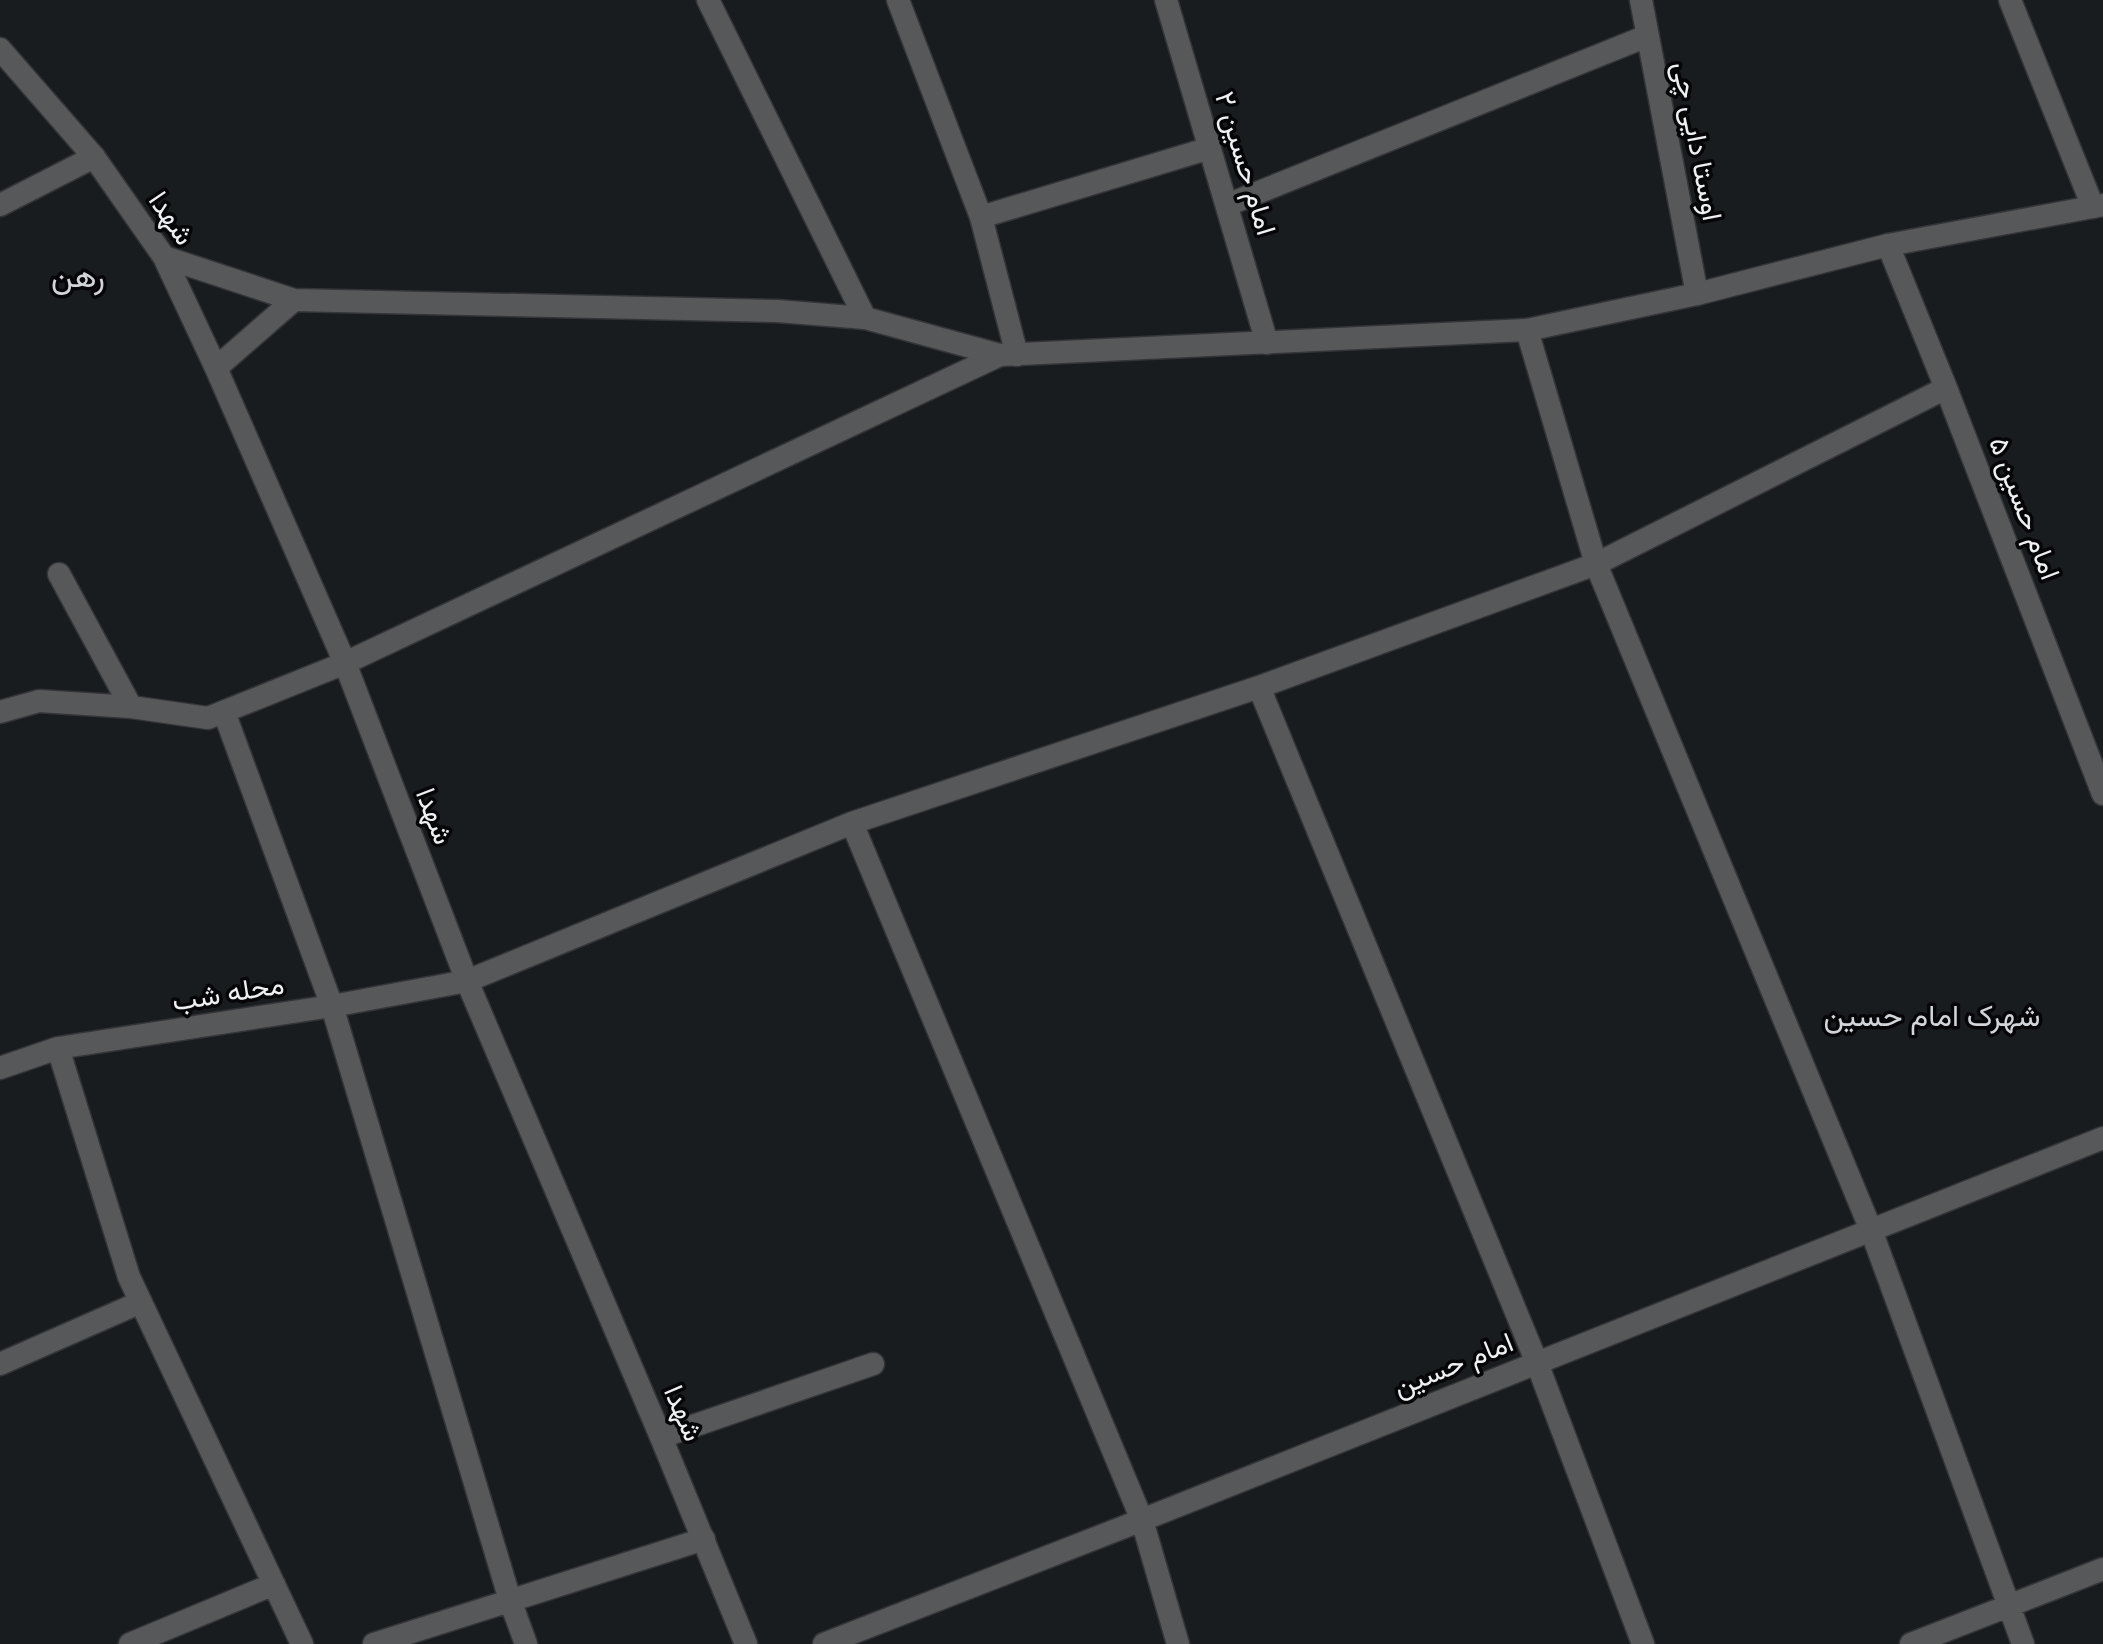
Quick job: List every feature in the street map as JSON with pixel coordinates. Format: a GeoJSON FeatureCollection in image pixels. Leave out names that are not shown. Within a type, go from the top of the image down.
{"type":"FeatureCollection","features":[{"type":"Feature","properties":{"kind":"street"},"geometry":{"type":"LineString","coordinates":[[708,0],[865,318]]}},
{"type":"Feature","properties":{"kind":"street"},"geometry":{"type":"LineString","coordinates":[[898,0],[981,217],[1009,355]]}},
{"type":"Feature","properties":{"kind":"street","name":"امام حسین ۲"},"geometry":{"type":"LineString","coordinates":[[1166,0],[1267,343]]}},
{"type":"Feature","properties":{"kind":"street","name":"اوستا دایی چی"},"geometry":{"type":"LineString","coordinates":[[1641,0],[1697,294]]}},
{"type":"Feature","properties":{"kind":"street"},"geometry":{"type":"LineString","coordinates":[[164,257],[294,300],[777,311],[865,318],[1009,355],[1527,330],[1697,294],[1888,245],[2098,206],[2010,0]]}},
{"type":"Feature","properties":{"kind":"street"},"geometry":{"type":"LineString","coordinates":[[1227,205],[1647,36]]}},
{"type":"Feature","properties":{"kind":"street","name":"شهدا"},"geometry":{"type":"LineString","coordinates":[[0,49],[94,157],[164,257],[216,368],[345,663],[467,981],[746,1644]]}},
{"type":"Feature","properties":{"kind":"street"},"geometry":{"type":"LineString","coordinates":[[981,217],[1210,148]]}},
{"type":"Feature","properties":{"kind":"street"},"geometry":{"type":"LineString","coordinates":[[0,205],[94,157]]}},
{"type":"Feature","properties":{"kind":"street","name":"امام حسین ۵"},"geometry":{"type":"LineString","coordinates":[[1888,245],[2103,794]]}},
{"type":"Feature","properties":{"kind":"street"},"geometry":{"type":"LineString","coordinates":[[216,368],[294,300]]}},
{"type":"Feature","properties":{"kind":"street"},"geometry":{"type":"LineString","coordinates":[[1527,330],[1596,564],[1871,1230],[2023,1644]]}},
{"type":"Feature","properties":{"kind":"street"},"geometry":{"type":"LineString","coordinates":[[0,712],[39,701],[131,707],[208,718],[345,663],[1009,355]]}},
{"type":"Feature","properties":{"kind":"street","name":"محله شب"},"geometry":{"type":"LineString","coordinates":[[0,1068],[58,1048],[332,1006],[467,981],[852,823],[1259,687],[1596,564],[1946,388]]}},
{"type":"Feature","properties":{"kind":"street"},"geometry":{"type":"LineString","coordinates":[[59,574],[131,707]]}},
{"type":"Feature","properties":{"kind":"street"},"geometry":{"type":"LineString","coordinates":[[1259,687],[1537,1363],[1643,1644]]}},
{"type":"Feature","properties":{"kind":"street"},"geometry":{"type":"LineString","coordinates":[[224,712],[332,1006],[510,1600],[526,1644]]}},
{"type":"Feature","properties":{"kind":"street"},"geometry":{"type":"LineString","coordinates":[[852,823],[1142,1520],[1178,1644]]}},
{"type":"Feature","properties":{"kind":"street"},"geometry":{"type":"LineString","coordinates":[[58,1048],[129,1277],[302,1644]]}},
{"type":"Feature","properties":{"kind":"street","name":"امام حسین"},"geometry":{"type":"LineString","coordinates":[[824,1644],[2103,1138]]}},
{"type":"Feature","properties":{"kind":"street"},"geometry":{"type":"LineString","coordinates":[[0,1364],[141,1302]]}},
{"type":"Feature","properties":{"kind":"street"},"geometry":{"type":"LineString","coordinates":[[661,1437],[873,1364]]}},
{"type":"Feature","properties":{"kind":"street"},"geometry":{"type":"LineString","coordinates":[[374,1644],[704,1539]]}},
{"type":"Feature","properties":{"kind":"street"},"geometry":{"type":"LineString","coordinates":[[1911,1644],[2103,1569]]}},
{"type":"Feature","properties":{"kind":"street"},"geometry":{"type":"LineString","coordinates":[[130,1644],[274,1584]]}},
{"type":"Feature","properties":{"kind":"district","name":"رهن"},"geometry":{"type":"Point","coordinates":[78,276]}},
{"type":"Feature","properties":{"kind":"district","name":"شهرک امام حسین"},"geometry":{"type":"Point","coordinates":[1932,1016]}}]}
